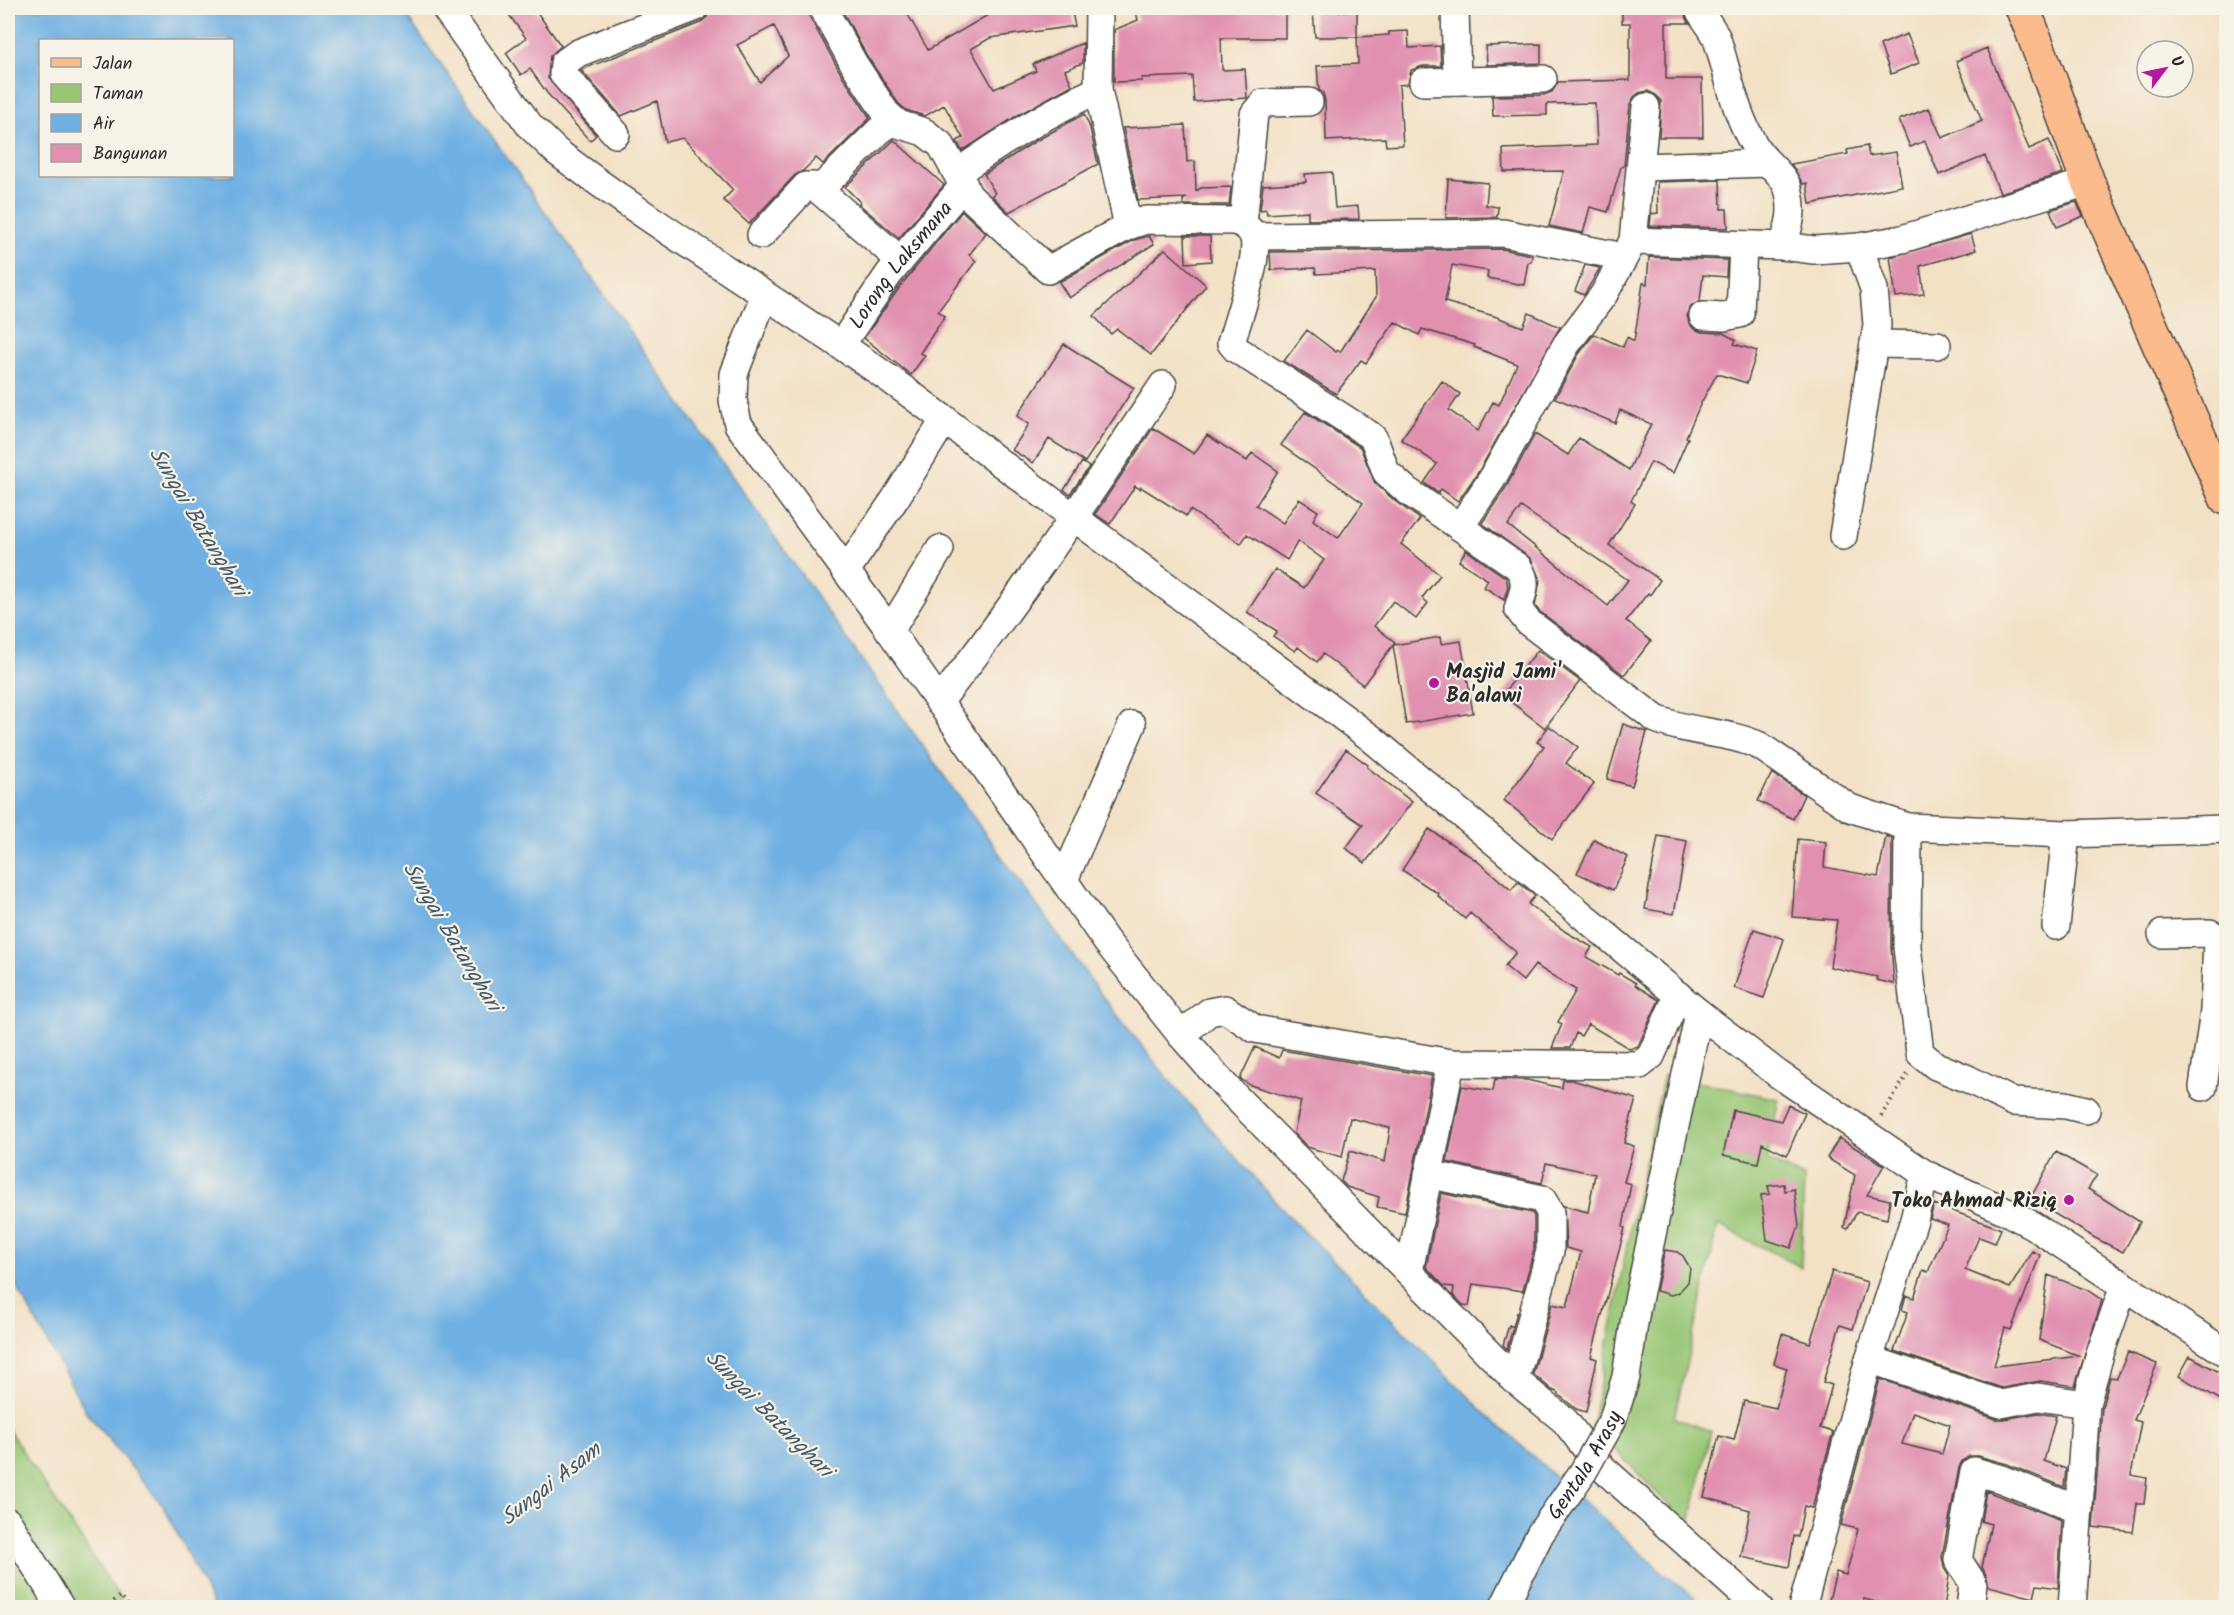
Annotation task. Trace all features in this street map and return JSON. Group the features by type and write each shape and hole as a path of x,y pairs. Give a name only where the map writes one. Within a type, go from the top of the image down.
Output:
{"main road":[{"path":"2027,18 2088,182 2226,494"}],"street":[{"path":"446,8 530,126 557,152 764,296 841,345 945,419 1371,738 1699,1013 1778,1074 1925,1174 2004,1209 2032,1225 2226,1353"},
{"path":"616,134 563,74 564,63 578,53 694,8"},
{"path":"823,8 854,64 886,112 894,120 909,129 924,132 941,145 969,195 1048,270 1128,226 1146,220 1233,221 1248,229 1503,233 1629,249 1743,245 1783,246 1814,250 1859,247 1902,239 2088,182"},
{"path":"1099,8 1098,90 1128,226"},
{"path":"1455,8 1457,81"},
{"path":"1698,8 1716,36 1737,110 1744,125 1760,153 1782,177 1789,190 1792,215 1783,246"},
{"path":"1423,82 1543,80"},
{"name":"Lorong Laksmana","path":"841,345 889,274 961,179 1041,118 1098,90"},
{"path":"1309,102 1263,103 1254,114 1248,229 1254,252 1240,315 1231,343 1254,362 1370,435 1374,439 1386,472 1406,490 1518,567 1524,574 1526,583 1518,609 1528,622 1609,681 1656,719 1673,726 1748,741 1760,746 1850,808 1908,827 2066,834 2199,832 2226,829"},
{"path":"1460,527 1492,479 1566,345 1604,294 1629,249 1641,167 1646,107"},
{"path":"819,190 878,132 894,120"},
{"path":"1641,167 1768,163"},
{"path":"761,235 806,186 814,186 900,260"},
{"path":"1703,316 1724,317 1740,314 1743,245"},
{"path":"1843,537 1877,325 1874,289 1859,247"},
{"path":"764,296 734,374 732,400 738,424 890,631 1106,941 1181,1035 1228,1089 1515,1380 1565,1421 1598,1464 1759,1608"},
{"path":"1874,344 1937,345"},
{"path":"939,702 977,654 1074,517 1163,385"},
{"path":"846,570 895,499 945,419"},
{"path":"890,631 940,549"},
{"path":"1064,880 1132,725"},
{"path":"1908,827 1907,947 1920,1053 1936,1066 2013,1102 2066,1105 2086,1110"},
{"path":"2056,926 2066,834"},
{"path":"2162,934 2210,933 2217,941 2220,1012 2203,1087"},
{"path":"1181,1035 1209,1012 1225,1009 1255,1029 1451,1063 1640,1065 1651,1056 1678,995"},
{"name":"Gentala Arasy","path":"1503,1608 1540,1534 1583,1472 1613,1419 1626,1377 1635,1310 1699,1013"},
{"path":"1409,1271 1451,1063"},
{"path":"1428,1174 1542,1199 1550,1212 1550,1251 1515,1380"},
{"path":"1802,1608 1869,1359 1914,1220 1925,1174"},
{"path":"2072,1608 2086,1404 2100,1354 2124,1286"},
{"path":"1869,1359 2001,1404 2038,1397 2086,1404"},
{"path":"1955,1608 1956,1605 1970,1608 1973,1583 1958,1560 1974,1471 2001,1479 2079,1510"},
{"path":"8,1522 61,1608"}],"path":[{"path":"1868,1134 1899,1091 1920,1053"},
{"path":"104,1608 121,1596 129,1608"}],"green space":[{"path":"1664,1075 1779,1099 1767,1160 1804,1177 1801,1267 1718,1225 1674,1418 1711,1431 1689,1526 1592,1426 1630,1230"},
{"path":"8,1429 126,1607 8,1607"}],"water":[{"path":"8,8 401,8 956,793 1102,996 1182,1096 1283,1210 1488,1416 1663,1573 1708,1607 214,1607 164,1507 87,1413 8,1271"}],"building":[{"path":"504,8 534,8 561,46 550,56 548,78 596,135 590,141 547,93 530,69 521,75 506,53 526,38"},
{"path":"709,8 807,8 809,16 840,72 870,118 823,164 816,158 803,171 795,175 749,224 723,200 733,190 683,138 665,142 657,101 621,116 581,70 700,23 707,17","holes":["774,26 788,56 760,82 737,45"]},
{"path":"841,8 904,8 928,50 993,12 1028,8 1071,8 1075,26 990,38 971,49 994,89 1036,71 1033,64 1083,43 1083,63 1065,70 1072,85 1018,115 962,151 957,141 963,138 944,105 925,116 906,110 898,103 867,56"},
{"path":"1135,8 1285,8 1285,38 1221,38 1222,70 1245,69 1247,98 1194,102 1192,76 1141,78 1142,81 1114,82 1114,30 1138,20"},
{"path":"1622,8 1682,8 1689,23 1666,23 1666,79 1702,79 1703,137 1659,137 1661,101 1648,91 1639,93 1630,105 1624,166 1621,167 1608,212 1590,207 1583,233 1549,226 1564,171 1504,172 1503,149 1597,145 1595,103 1547,104 1547,115 1493,116 1492,96 1544,95 1552,92 1558,82 1630,80 1630,23 1622,23"},
{"path":"1313,11 1357,11 1357,37 1315,37"},
{"path":"1408,31 1409,48 1440,46 1441,66 1423,66 1411,70 1408,84 1399,85 1403,145 1386,146 1385,138 1326,141 1325,101 1323,93 1319,90 1317,66 1358,64 1357,37"},
{"path":"1907,34 1919,63 1891,74 1880,45"},
{"path":"1541,44 1541,63 1487,65 1486,46"},
{"path":"1987,48 2029,149 2049,140 2063,173 2000,193 1985,156 1939,175 1925,141 1910,147 1899,120 1929,108 1942,138 1982,121 1956,61"},
{"path":"1084,114 1090,128 1098,164 1009,212 993,197 995,193 984,174"},
{"path":"1185,125 1187,162 1195,161 1196,191 1201,188 1231,187 1229,205 1183,205 1183,200 1186,198 1138,200 1123,128"},
{"path":"894,140 944,185 899,238 859,204 860,202 845,187"},
{"path":"1867,146 1869,156 1896,152 1902,186 1810,204 1807,183 1803,184 1791,164 1848,154 1847,150"},
{"path":"1332,172 1335,208 1358,206 1359,219 1308,220 1308,211 1267,214 1266,209 1260,210 1263,185 1306,182 1305,174"},
{"path":"1448,179 1488,183 1486,205 1498,207 1497,217 1446,218"},
{"path":"1720,180 1721,209 1727,209 1728,228 1650,226 1651,214 1658,213 1657,182"},
{"path":"2076,202 2083,216 2057,227 2050,210"},
{"path":"962,211 986,233 969,255 976,261 938,311 945,316 920,353 925,355 911,375 864,338 902,284"},
{"path":"1971,234 1976,250 1920,266 1924,294 1896,297 1890,257"},
{"path":"1149,236 1154,244 1069,298 1059,282 1134,240"},
{"path":"1185,236 1210,236 1211,261 1186,263"},
{"path":"1165,249 1206,285 1151,355 1117,329 1111,334 1094,316"},
{"path":"1502,249 1532,255 1531,262 1528,262 1524,285 1487,278 1488,271 1452,265 1445,302 1523,327 1529,313 1560,327 1479,471 1458,501 1441,489 1438,493 1424,483 1437,464 1401,439 1442,381 1460,394 1449,410 1478,431 1493,402 1499,405 1517,364 1474,347 1475,345 1422,329 1419,335 1395,322 1366,363 1361,360 1336,394 1284,361 1307,330 1336,352 1338,350 1340,352 1376,297 1375,271 1316,274 1315,268 1271,270 1270,252"},
{"path":"1649,257 1727,260 1726,277 1703,275 1700,301 1689,308 1687,315 1689,323 1694,329 1702,332 1723,333 1736,340 1734,344 1757,351 1747,383 1717,374 1700,405 1673,473 1651,462 1631,501 1635,504 1609,545 1660,580 1650,595 1648,593 1626,621 1651,641 1624,675 1539,611 1535,606 1540,580 1531,559 1482,523 1506,487 1535,434 1568,455 1579,438 1629,470 1651,424 1620,410 1615,423 1555,398 1579,354 1594,334 1623,347 1627,337 1634,341 1643,283 1647,284","holes":["1521,507 1628,580 1608,606 1508,525"]},
{"path":"1585,265 1600,268 1584,295 1575,291"},
{"path":"1064,344 1134,388 1085,462 1049,439 1033,463 1012,450 1029,424 1017,416"},
{"path":"1305,412 1360,447 1375,483 1420,519 1401,544 1440,575 1422,598 1428,603 1416,619 1393,601 1374,626 1395,642 1394,645 1440,637 1441,644 1461,641 1473,713 1406,724 1393,645 1363,685 1323,654 1317,662 1298,647 1295,651 1273,636 1277,631 1247,612 1275,569 1304,588 1324,560 1298,541 1287,560 1247,534 1241,544 1190,510 1186,516 1141,487 1140,489 1135,486 1110,524 1095,514 1153,428 1194,454 1207,435 1247,461 1252,453 1278,471 1256,505 1283,523 1299,499 1318,511 1313,520 1338,538 1363,503 1281,445"},
{"path":"1082,462 1089,467 1070,494 1064,490"},
{"path":"1466,550 1506,578 1508,586 1504,600 1484,587 1488,580 1459,561"},
{"path":"1538,650 1580,681 1545,728 1502,695"},
{"path":"1623,724 1647,732 1632,786 1607,779"},
{"path":"1549,726 1578,747 1566,763 1594,784 1552,839 1504,800 1544,746 1537,742"},
{"path":"1346,749 1412,802 1365,863 1346,848 1363,825 1316,793"},
{"path":"1772,773 1804,795 1793,819 1758,801"},
{"path":"1429,829 1476,860 1511,890 1518,882 1535,896 1528,904 1566,932 1592,947 1586,957 1636,983 1635,985 1659,1000 1638,1046 1630,1049 1588,1024 1581,1036 1576,1033 1570,1048 1552,1048 1562,1024 1558,1022 1576,990 1535,965 1523,981 1505,966 1516,952 1470,913 1465,919 1438,896 1439,894 1402,870"},
{"path":"1658,836 1687,841 1674,914 1645,909"},
{"path":"1886,836 1892,838 1891,947 1894,984 1876,980 1877,977 1830,967 1837,920 1792,917 1798,839 1826,842 1824,867 1878,877"},
{"path":"1594,840 1628,857 1613,890 1577,873"},
{"path":"1754,929 1784,939 1764,998 1734,988"},
{"path":"1255,1047 1279,1058 1282,1050 1432,1076 1405,1213 1377,1207 1379,1197 1347,1187 1341,1181 1350,1151 1385,1162 1390,1128 1350,1118 1342,1157 1307,1147 1294,1133 1301,1101 1250,1085 1240,1079"},
{"path":"1495,1079 1527,1080 1562,1088 1563,1080 1572,1080 1636,1099 1624,1143 1634,1146 1624,1182 1631,1184 1623,1227 1625,1228 1591,1357 1597,1359 1586,1412 1576,1409 1533,1374 1552,1304 1567,1307 1581,1252 1566,1248 1564,1206 1588,1212 1595,1174 1546,1163 1542,1183 1447,1162 1462,1086 1493,1091"},
{"path":"1788,1105 1805,1113 1787,1155 1762,1143 1758,1163 1723,1155 1733,1110 1781,1121"},
{"path":"1839,1138 1884,1165 1867,1195 1890,1200 1887,1219 1857,1212 1847,1229 1844,1227 1855,1175 1827,1158"},
{"path":"2056,1152 2097,1175 2088,1189 2140,1222 2123,1252 2030,1199"},
{"path":"1784,1184 1785,1191 1794,1189 1799,1226 1791,1248 1767,1240 1761,1195 1770,1194 1768,1186"},
{"path":"1441,1193 1532,1213 1534,1216 1534,1249 1523,1291 1473,1284 1469,1306 1463,1305 1453,1295 1454,1287 1444,1286 1426,1267"},
{"path":"1934,1204 2001,1229 1995,1243 1979,1237 1965,1270 2010,1288 2032,1251 2040,1255 2011,1330 2005,1328 1994,1366 2080,1356 2039,1340 2048,1275 2087,1290 2102,1300 2075,1386 2040,1381 2002,1388 1894,1351 1908,1312 1902,1310 1906,1295 1914,1298 1923,1270 1928,1272 1948,1225 1930,1219"},
{"path":"1665,1250 1677,1252 1683,1256 1690,1268 1688,1282 1678,1293 1671,1295 1656,1291"},
{"path":"1832,1271 1867,1282 1853,1329 1840,1325 1823,1382 1832,1385 1820,1428 1833,1432 1812,1508 1804,1506 1798,1537 1794,1536 1789,1567 1741,1557 1750,1510 1704,1497 1719,1436 1734,1440 1744,1401 1776,1408 1787,1368 1774,1364 1782,1334 1810,1343"},
{"path":"1509,1325 1513,1327 1507,1349 1503,1345"},
{"path":"2128,1352 2157,1364 2134,1420 2141,1422 2131,1475 2147,1478 2144,1504 2137,1504 2133,1532 2093,1527 2102,1407 2110,1377 2117,1378"},
{"path":"2190,1356 2226,1376 2226,1403 2179,1376"},
{"path":"1880,1379 1996,1419 2038,1413 2056,1416 2044,1461 2066,1469 2064,1487 2007,1464 1978,1456 1969,1456 1962,1461 1942,1557 1944,1568 1949,1576 1944,1608 1898,1608 1864,1599 1862,1608 1827,1608 1836,1572 1846,1575 1858,1529 1841,1525","holes":["1913,1412 1950,1425 1942,1454 1902,1444"]},
{"path":"1986,1491 2062,1520 2058,1588 2037,1585 2034,1598 1989,1586 1982,1567 1991,1524 1981,1521"}],"place":[{"name":"Masjid Jami' Ba'alawi","path":"1434,683"},
{"name":"Toko Ahmad Riziq","path":"2069,1200"}],"water label":[{"name":"Sungai Batanghari","path":"199,521"},
{"name":"Sungai Batanghari","path":"453,936"},
{"name":"Sungai Batanghari","path":"770,1413"},
{"name":"Sungai Asam","path":"550,1483"}]}
